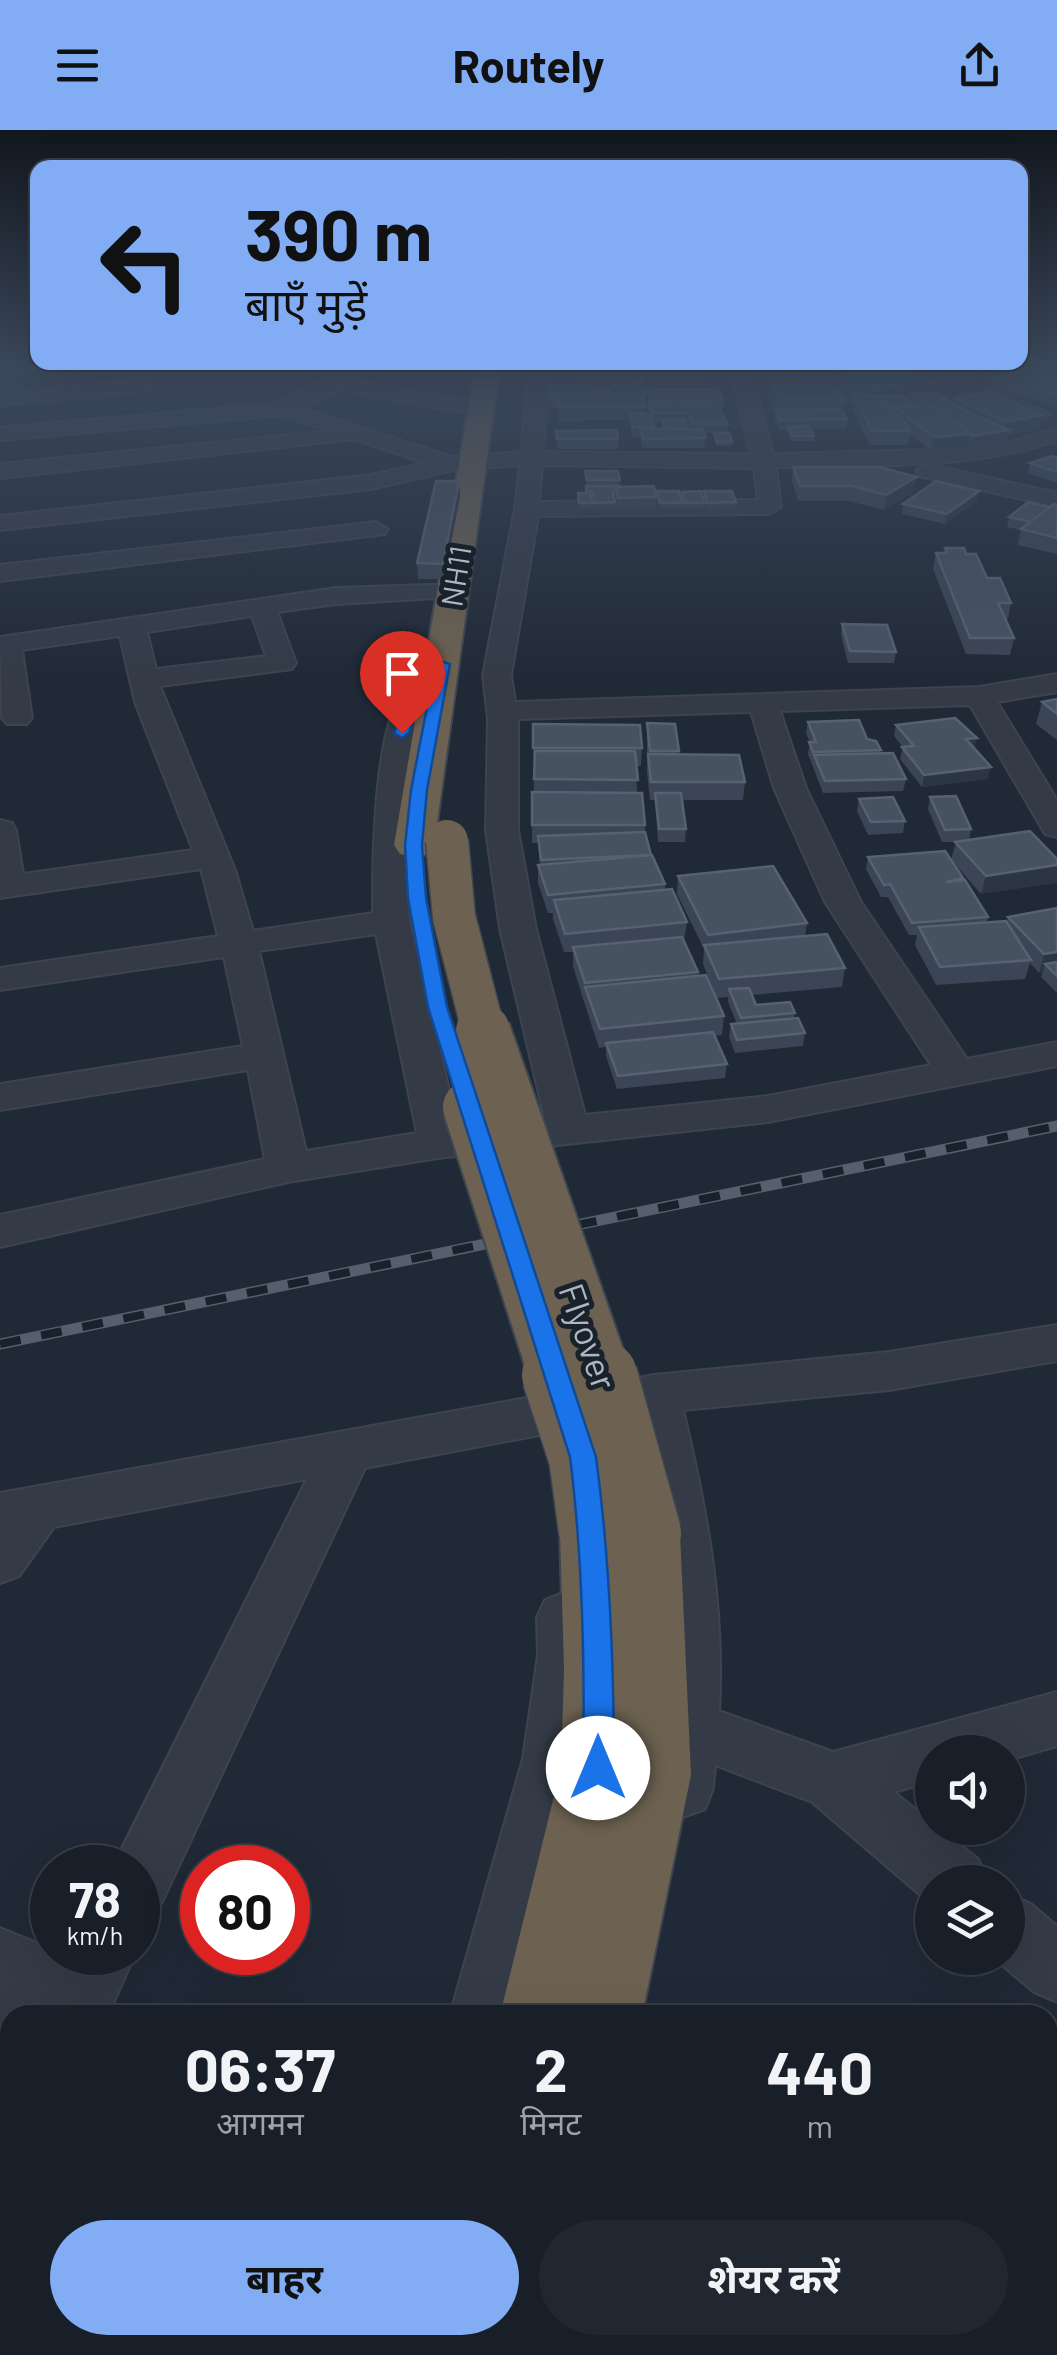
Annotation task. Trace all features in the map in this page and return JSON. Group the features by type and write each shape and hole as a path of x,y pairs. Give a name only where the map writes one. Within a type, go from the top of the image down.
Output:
{"highway":[{"name":"NH11","path":"470,669 452,588 484,474"},
{"path":"470,669 487,474"},
{"name":"Flyover","path":"470,669 450,778 417,898 438,1007 583,1457 592,1530 600,1670 598,1768 543,2005"},
{"name":"Flyover","path":"430,843 448,894 472,1000 628,1448 647,1533 654,1775 603,2005"}],"street":[{"path":"143,474 371,482 414,474"},
{"path":"0,522 207,474"},
{"path":"499,474 527,509"},
{"path":"527,509 769,507 774,496 766,474"},
{"path":"942,474 1057,500"},
{"path":"1000,474 1057,486"},
{"path":"470,669 527,509"},
{"path":"0,573 376,530"},
{"path":"306,537 336,596"},
{"path":"180,552 213,616"},
{"path":"52,566 66,636"},
{"path":"17,718 4,644 336,596 452,588"},
{"path":"262,607 296,695"},
{"path":"132,627 150,702 213,856 238,941 288,1168"},
{"path":"144,679 282,663"},
{"path":"470,669 502,719 502,830 518,929 569,1132"},
{"path":"438,1144 436,1118 391,921 390,828 402,733 419,679 470,669"},
{"path":"984,703 1057,683"},
{"path":"502,719 768,715 1057,696"},
{"path":"984,703 1057,827"},
{"path":"768,715 790,788 843,902 957,1074"},
{"path":"0,830 4,888 213,856"},
{"path":"0,979 391,921"},
{"path":"0,1097 264,1054"},
{"path":"0,1231 288,1168 438,1144 768,1109 1057,1054"},
{"path":"0,1560 18,1512 654,1394 890,1370 1057,1343"},
{"path":"638,2005 686,1773 694,1650 680,1508 654,1394"},
{"path":"487,2005 553,1759 566,1655 563,1523 542,1414"},
{"path":"155,1845 347,1451"},
{"path":"563,1523 680,1508"},
{"path":"999,1735 1057,1719"},
{"path":"689,1728 833,1781 934,1865"},
{"path":"833,1781 915,1758"},
{"path":"1025,1941 1057,1969"},
{"path":"0,1960 30,1972"},
{"path":"37,1975 83,1994 92,1975"}],"building":[{"path":"586,474 619,474 620,480 587,480"},
{"path":"796,474 917,477 886,495 851,486 800,486"},
{"path":"436,481 459,481 443,564 417,563"},
{"path":"936,481 979,491 947,514 903,504"},
{"path":"586,486 620,487 613,491 615,502 594,503 593,491 586,491"},
{"path":"654,486 656,497 618,498 616,487"},
{"path":"657,491 679,491 682,503 660,503"},
{"path":"701,491 704,503 685,503 682,492"},
{"path":"704,491 732,491 736,502 707,503"},
{"path":"578,493 590,493 592,503 579,503"},
{"path":"1028,502 1050,507 1031,522 1009,517"},
{"path":"1054,504 1057,538 1021,529"},
{"path":"945,548 964,548 966,554 976,554 987,578 1000,578 1011,603 998,603 1014,638 970,638 936,553 947,553"},
{"path":"842,624 887,625 896,652 850,651"},
{"path":"1057,699 1057,714 1042,702"},
{"path":"955,718 977,738 966,739 991,767 924,775 902,747 914,746 896,725"},
{"path":"859,720 867,739 876,741 881,750 813,752 809,742 816,742 808,722"},
{"path":"647,723 675,724 679,751 650,751"},
{"path":"533,724 640,725 642,748 533,748"},
{"path":"535,751 635,751 638,780 534,779"},
{"path":"893,753 906,779 825,781 814,755"},
{"path":"648,754 739,755 745,782 651,782"},
{"path":"532,792 642,793 645,825 532,825"},
{"path":"655,793 681,793 686,829 659,829"},
{"path":"956,796 971,829 945,830 930,797"},
{"path":"893,797 905,821 871,822 859,799"},
{"path":"1030,831 1057,859 1057,865 986,876 955,842"},
{"path":"645,832 651,855 541,860 538,836"},
{"path":"945,851 963,878 946,882 965,880 988,917 912,923 890,884 884,885 868,857"},
{"path":"652,855 665,884 548,895 538,865"},
{"path":"773,866 807,923 708,935 678,876"},
{"path":"672,889 687,922 565,934 554,900"},
{"path":"1057,908 1057,952 1044,954 1008,917"},
{"path":"1006,921 1031,960 940,967 919,927"},
{"path":"827,934 845,968 719,979 704,945"},
{"path":"682,937 698,972 585,983 573,947"},
{"path":"1057,962 1057,976 1045,964"},
{"path":"706,975 724,1016 600,1029 585,987"},
{"path":"749,988 756,1005 790,1002 795,1013 741,1018 729,989"},
{"path":"798,1018 805,1033 737,1040 731,1024"},
{"path":"713,1032 727,1064 618,1076 606,1043"}],"railway":[{"path":"0,1344 1057,1126"}],"route":[{"path":"402,733 419,679 442,664 419,790 414,845 417,898 438,1007 583,1457 592,1530 600,1670 598,1768"}]}
